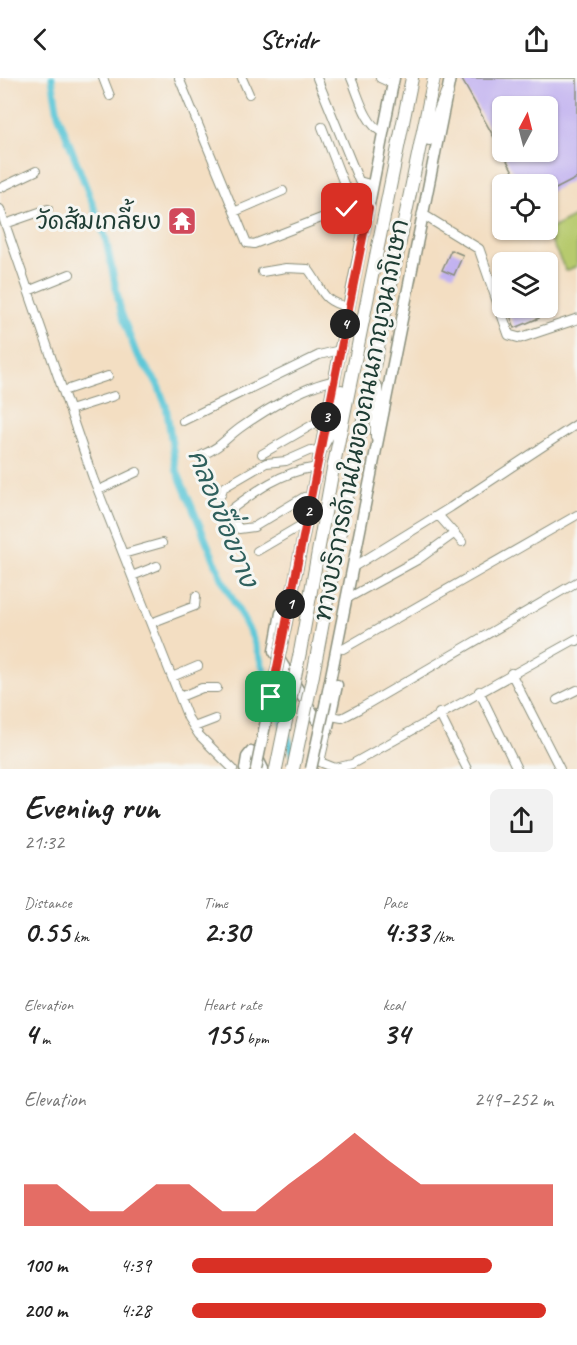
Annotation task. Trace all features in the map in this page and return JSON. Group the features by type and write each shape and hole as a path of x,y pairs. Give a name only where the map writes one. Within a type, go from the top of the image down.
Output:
{"highway":[{"path":"276,769 412,78"},
{"path":"293,769 434,78"},
{"path":"397,80 402,122"},
{"path":"411,191 447,93"},
{"path":"377,353 377,437"},
{"path":"317,457 328,435 341,391 354,364"}],"main road":[{"name":"ทางบริการด้านในของถนนกาญจนาภิเษก","path":"311,769 352,581 377,437 450,78"},
{"path":"256,769 317,457 397,80"},
{"path":"317,457 304,497 274,651 317,720 327,731"},
{"path":"327,731 343,649 352,581"},
{"path":"245,769 247,757 251,752 256,755 263,769"}],"street":[{"path":"103,78 110,96"},
{"path":"179,78 246,242 254,244 334,213 357,207 369,208"},
{"path":"242,78 249,94"},
{"path":"318,78 359,181 373,185"},
{"path":"351,78 370,120 384,133"},
{"path":"380,78 397,80"},
{"path":"322,127 344,184 357,207"},
{"path":"0,188 36,171"},
{"path":"234,212 283,191"},
{"path":"0,209 99,490 180,697 194,727 233,769"},
{"path":"5,224 48,209"},
{"path":"422,214 479,249 509,335 526,336 577,320"},
{"path":"262,272 286,268 308,269 324,297 334,304 348,308"},
{"path":"28,291 70,274"},
{"path":"183,422 319,355 339,350"},
{"path":"63,391 108,376"},
{"path":"202,455 219,447 239,429 307,388 333,381"},
{"path":"70,410 114,396"},
{"path":"262,454 326,417"},
{"path":"355,566 577,424"},
{"path":"221,495 223,488 266,463 286,461 311,450 317,457 232,508 231,516 238,530 254,527 304,497"},
{"path":"99,490 137,472"},
{"path":"438,515 462,542"},
{"path":"343,649 577,515"},
{"path":"257,551 298,527"},
{"path":"350,597 419,559 455,533"},
{"path":"123,554 162,543"},
{"path":"132,576 157,566"},
{"path":"331,716 342,718 577,582"},
{"path":"151,623 195,606 196,596"},
{"path":"327,731 320,762 334,768 352,764 479,691 576,639 577,641"},
{"path":"172,677 198,666"},
{"path":"512,673 560,769"},
{"path":"180,697 202,688 217,688"},
{"path":"556,700 577,690"},
{"path":"479,691 517,769"},
{"path":"439,713 467,769"},
{"path":"194,727 215,719"}],"green space":[{"path":"577,215 577,266 566,271 550,240 558,240 558,225"}],"building":[{"path":"461,78 577,78 577,178 558,188 558,174 514,174 508,162 558,162 558,96 492,96 492,134"},
{"path":"451,250 463,255 454,275 442,270"},
{"path":"511,318 539,318 515,328"}],"waterway":[{"name":"คลองขื่อขวาง","path":"52,78 58,114 105,236 121,312 136,353 157,383 166,406 176,469 224,583 252,636 294,755"}],"place":[{"name":"วัดส้มเกลี้ยง","path":"182,221"}],"route":[{"path":"271,697 330,393 369,208 347,209"}]}
